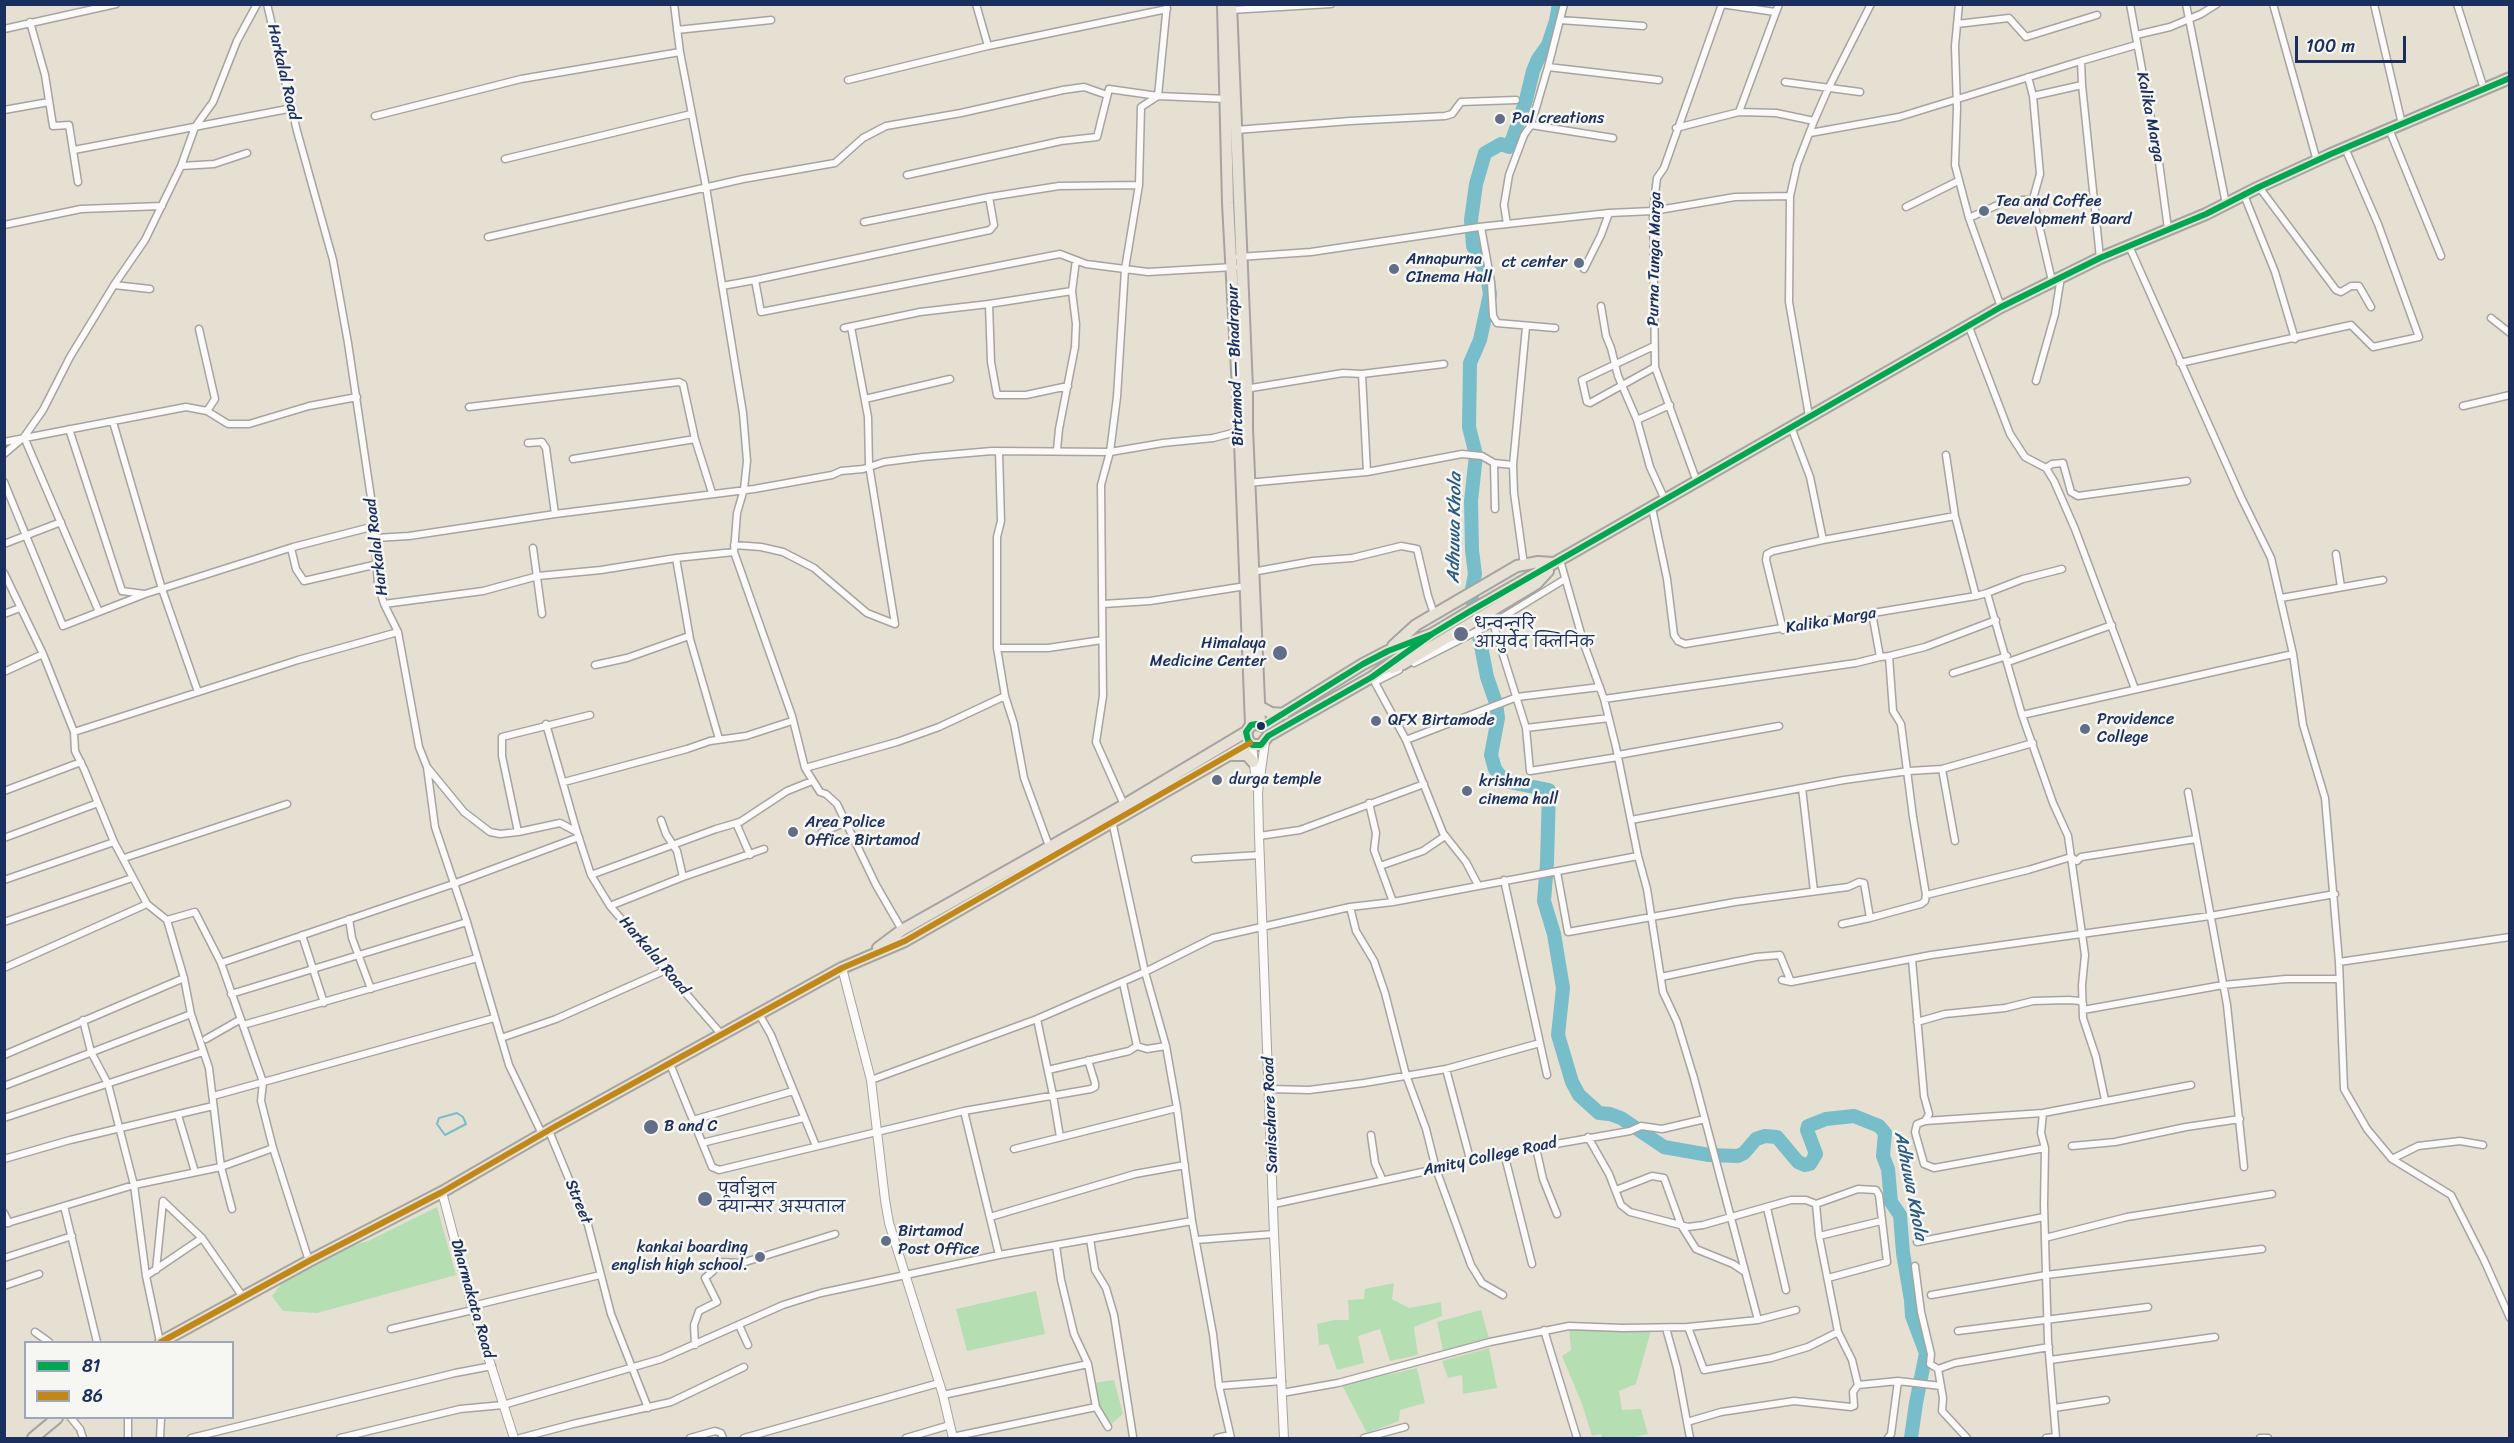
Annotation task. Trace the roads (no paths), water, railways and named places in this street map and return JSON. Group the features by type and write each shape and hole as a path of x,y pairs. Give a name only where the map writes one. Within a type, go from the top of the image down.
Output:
{"main road":[{"name":"Birtamod — Bhadrapur","path":"1227,7 1231,99 1236,130 1237,262 1245,483 1260,707 1259,731"},
{"path":"1383,670 1403,664 1456,633 1488,607 1555,562 2001,307 2100,258 2226,204 2345,148 2510,78"},
{"name":"Birtamod — Bhadrapur","path":"1231,99 1225,130 1237,262"},
{"name":"Birtamod — Bhadrapur","path":"1243,389 1240,431 1245,483"},
{"path":"1388,651 1416,625 1517,566 1555,562"},
{"name":"Birtamod — Bhadrapur","path":"1250,572 1246,586 1259,731"},
{"path":"1126,809 1251,744 1259,731 1374,680 1383,670 1432,634 1467,613 1488,607"},
{"path":"163,1341 442,1192 842,968 905,941 1259,731 1363,664 1388,651 1432,634"},
{"path":"1260,707 1271,713 1284,714"},
{"path":"1229,756 1246,755 1252,762"},
{"path":"863,958 902,930 1049,846 1112,817"},
{"path":"35,1438 56,1419"}],"street":[{"path":"4,29 116,4"},
{"path":"4,454 24,437 43,410 70,357 114,285 145,240 181,166 195,127 213,102 237,41 257,4"},
{"name":"Harkalal Road","path":"267,4 297,131 333,260 357,397 375,526 378,584 384,604 398,632 419,747 427,766 464,812 490,832 500,834 518,832 560,823 578,834 591,875 610,906 723,1035"},
{"path":"674,4 680,52 706,187 742,412 747,461 744,489 737,513 734,549 792,721 805,768 819,792 826,794 837,804 876,885 902,930"},
{"path":"976,4 988,46"},
{"path":"1227,7 1331,4"},
{"path":"1507,224 1504,205 1509,175 1530,125 1564,4"},
{"path":"1809,416 1789,302 1790,196 1797,165 1814,121 1871,4"},
{"path":"1959,4 1955,46 1957,99 1955,165 1969,218 2001,307"},
{"name":"Kalika Marga","path":"2130,4 2159,162 2168,229"},
{"path":"2186,4 2226,204"},
{"path":"2136,35 2188,20 2217,4"},
{"path":"2273,4 2317,161"},
{"path":"2374,4 2402,124"},
{"path":"2457,4 2484,89"},
{"path":"1722,5 1775,12 1778,6"},
{"name":"Purna Tunga Marga","path":"1697,482 1655,367 1653,211 1657,178 1664,168 1676,128 1722,5"},
{"path":"1739,111 1778,6"},
{"path":"848,80 988,46 1167,7 1158,96"},
{"path":"1957,24 2009,18 2026,37 2097,15"},
{"path":"677,30 771,20"},
{"path":"1560,20 1643,26"},
{"path":"30,22 45,75 53,126 69,125 78,182"},
{"path":"1810,132 1899,117 2136,45"},
{"path":"375,116 521,79 680,52"},
{"path":"2081,61 2100,258"},
{"path":"1548,67 1659,80"},
{"path":"2028,78 2033,96 2040,174 2033,199 2057,279 2055,314 2036,381"},
{"path":"1785,82 1860,92"},
{"path":"2033,96 2082,85"},
{"path":"488,237 706,187 835,163 863,138 886,126 1084,87 1107,95"},
{"path":"907,175 1061,141 1097,137 1108,89 1158,96 1231,99"},
{"path":"1126,809 1096,742 1103,696 1101,485 1110,452 1117,397 1125,269 1139,185 1141,107 1158,96"},
{"path":"1236,130 1445,116 1452,114 1461,102 1516,100"},
{"path":"4,110 49,102"},
{"path":"74,150 293,108"},
{"path":"1676,128 1739,111 1776,113 1814,121"},
{"path":"505,159 691,114"},
{"path":"1530,125 1613,138"},
{"path":"2389,129 2441,256"},
{"path":"2180,363 2351,325 2373,347 2420,337 2378,224 2345,148"},
{"path":"181,166 214,164 247,153"},
{"path":"1906,207 1958,182"},
{"path":"864,222 989,197 1059,186 1139,185"},
{"path":"2259,187 2336,290 2341,292 2351,286 2359,286 2371,307"},
{"path":"2244,195 2276,272 2295,339"},
{"path":"756,280 759,308 761,312 765,312 1060,254 1076,260 1148,272 1311,252 1468,228 1609,213 1653,211 1735,197 1790,196"},
{"path":"722,286 990,230 994,225 989,197"},
{"path":"1969,218 2004,202 2033,199"},
{"path":"4,225 81,209 162,206"},
{"path":"1584,269 1609,213"},
{"path":"1480,227 1491,282 1493,316 1497,323 1555,328"},
{"path":"2128,246 2271,558 2293,654 2303,726 2325,798 2335,894 2344,1089 2367,1129 2392,1159 2451,1195 2510,1318"},
{"path":"1057,450 1075,347 1076,324 1072,291 1076,260"},
{"path":"114,285 150,289"},
{"path":"384,604 483,591 538,576 627,567 734,549 761,547 783,552 814,568 867,613 895,624 869,465 868,417 848,328 920,312 1072,291"},
{"path":"989,304 992,362 997,395 1026,395 1068,386"},
{"path":"1601,306 1606,336 1618,376 1637,420 1650,467 1665,501"},
{"path":"2491,318 2510,333"},
{"path":"1524,565 1513,465 1526,327"},
{"path":"1969,327 2010,434 2025,457 2046,468 2075,529 2135,689"},
{"path":"198,329 215,399 207,411"},
{"path":"1654,346 1581,381 1587,402 1590,403 1655,367"},
{"path":"1243,389 1343,373 1362,374 1444,364"},
{"path":"1362,374 1366,472"},
{"path":"865,399 951,380"},
{"path":"470,407 679,382 683,384 695,439 712,494"},
{"path":"2463,406 2510,395"},
{"path":"4,442 186,407 207,411 228,424 249,424 309,406 357,397"},
{"path":"1637,420 1670,405"},
{"path":"113,422 162,589 198,692"},
{"path":"1791,427 1810,477 1823,540"},
{"path":"69,429 122,591 145,594"},
{"path":"375,538 409,536 712,494 832,475 841,471 863,469 869,465 923,457 1057,450 1110,452 1213,438 1240,431"},
{"path":"24,437 99,612"},
{"path":"573,459 695,439"},
{"path":"528,443 540,442 546,448 555,514"},
{"path":"999,452 1001,521 997,537 996,648 1024,778 1049,846"},
{"path":"1245,483 1366,472 1462,454 1482,456 1494,463 1513,465"},
{"path":"1946,455 1955,516 1976,596"},
{"path":"1494,463 1495,509"},
{"path":"2046,468 2052,464 2063,464 2071,492 2078,496 2187,480"},
{"path":"4,482 63,626 145,594 291,548 375,526"},
{"name":"Kalika Marga","path":"1652,508 1667,579 1674,635 1678,641 1685,644 1783,630 1976,596 2023,579 2062,569"},
{"path":"1783,630 1766,560 1767,554 1823,540 1955,516"},
{"path":"4,544 61,522"},
{"path":"1250,572 1313,561 1352,558 1401,546 1417,549 1428,596 1437,612"},
{"path":"291,548 296,569 304,581 378,564"},
{"path":"533,548 542,614"},
{"path":"2336,555 2341,587"},
{"path":"675,558 689,636 719,739"},
{"path":"1555,562 1565,579 1584,644 1604,699 1647,889 1663,992 1677,1022 1758,1320"},
{"path":"4,573 43,654 74,732 75,751 114,842 147,904 167,920 184,978 191,1014 209,1068 221,1167 232,1209"},
{"path":"1478,885 1466,862 1445,836 1406,740 1374,680 1485,628 1565,579"},
{"path":"2281,598 2383,580"},
{"path":"1103,604 1150,601 1246,586"},
{"path":"1987,593 2022,715 2053,804 2068,836 2080,934 2085,955 2083,1018 2096,1057 2105,1100"},
{"path":"4,614 20,608"},
{"path":"1872,613 1880,657"},
{"path":"1604,699 1856,663 1925,647 1996,620"},
{"path":"1493,623 1526,728 1530,771 1779,726"},
{"path":"1953,673 2007,659 2112,626"},
{"path":"74,732 298,660 398,632"},
{"path":"595,665 627,658 689,636"},
{"path":"996,648 1048,648 1102,640"},
{"path":"4,672 43,654"},
{"path":"2022,715 2293,654"},
{"path":"1842,924 1921,904 1925,901 1909,771 1901,724 1893,711 1889,656"},
{"path":"1406,740 1517,697 1600,687"},
{"path":"805,768 888,745 939,727 1005,696"},
{"path":"518,832 502,756 502,737 546,724 590,715"},
{"path":"1526,728 1609,718"},
{"path":"564,782 719,739 746,736 792,721"},
{"path":"221,963 453,884 578,834 546,724"},
{"name":"Sanischare Road","path":"1259,731 1259,836 1284,1438"},
{"path":"1631,820 1802,788 1909,771 1942,769 2033,743"},
{"name":"Sanischare Road","path":"1251,744 1258,792"},
{"path":"4,791 81,762"},
{"name":"Street","path":"427,766 435,827 494,1018 519,1090 546,1133 588,1225 611,1314 648,1408"},
{"path":"1942,769 1955,841"},
{"path":"591,875 736,823 787,790 812,781"},
{"path":"1259,836 1300,830 1369,802 1424,784"},
{"path":"1802,788 1814,891"},
{"path":"2188,792 2223,985 2244,1167"},
{"path":"1369,802 1376,833 1374,850 1393,902"},
{"path":"4,838 98,803"},
{"path":"124,858 288,804"},
{"path":"1112,817 1146,972 1166,1046 1177,1108 1192,1221 1213,1334 1219,1386 1231,1437 1217,1438"},
{"path":"661,820 666,834 677,851 683,877"},
{"path":"822,832 847,822"},
{"path":"736,823 750,855"},
{"path":"1380,866 1423,851 1445,836"},
{"path":"2071,857 2077,861 2081,857 2196,839"},
{"path":"4,880 114,842"},
{"path":"610,906 683,877 764,849"},
{"path":"1195,859 1260,855"},
{"path":"871,1080 1037,1019 1146,972 1213,938 1350,907 1393,902 1638,856"},
{"path":"1926,895 2071,857"},
{"path":"1557,872 1568,932 1755,899 1848,888 1862,882 1870,918"},
{"path":"4,922 132,878"},
{"path":"1504,880 1547,1075"},
{"path":"1782,980 1791,982 1912,959 2210,916 2335,894"},
{"path":"4,968 147,904"},
{"path":"1350,907 1356,931 1374,961 1385,993 1406,1075 1471,1265 1482,1283 1503,1295"},
{"path":"167,920 195,912 221,963 262,1082 261,1101 273,1148 309,1261"},
{"path":"350,919 352,938 371,989"},
{"path":"231,994 466,922"},
{"path":"302,935 324,1003"},
{"path":"2339,962 2510,938"},
{"path":"1661,977 1755,957 1780,955 1791,982"},
{"path":"206,1040 242,1022 324,1003 477,958"},
{"path":"1912,959 1924,1095 1929,1114 1925,1121"},
{"path":"842,968 871,1080 889,1223 943,1395 952,1438 1096,1407"},
{"path":"501,1038 556,1019 666,970"},
{"path":"4,1055 184,978"},
{"path":"2084,1007 2223,985 2286,979 2339,979"},
{"path":"1123,982 1137,1046"},
{"path":"1917,1022 1945,1014 2005,1008 2033,1001 2080,1001 2084,1007"},
{"path":"4,1086 191,1014"},
{"path":"759,1014 771,1035 816,1146"},
{"path":"213,1096 494,1018"},
{"path":"1037,1019 1060,1137"},
{"path":"83,1020 91,1052 108,1084 134,1185 146,1276 161,1341"},
{"path":"1270,1089 1309,1090 1446,1069 1540,1044"},
{"path":"1048,1070 1129,1051 1137,1046 1147,1048 1166,1046"},
{"path":"4,1118 203,1052"},
{"path":"670,1064 712,1167 718,1170 964,1111 1095,1087 1088,1060"},
{"path":"1446,1069 1470,1159"},
{"path":"2045,1148 1934,1168 1924,1164 1915,1131 1917,1124 1925,1121 2043,1113 2191,1085"},
{"path":"693,1120 793,1091"},
{"path":"4,1160 70,1140 213,1106"},
{"path":"1014,1149 1177,1108"},
{"path":"964,1111 999,1254"},
{"path":"2043,1113 2041,1133 2045,1148 2046,1275 2056,1438 2046,1438"},
{"path":"178,1115 195,1172"},
{"path":"702,1143 804,1118"},
{"name":"Amity College Road","path":"1274,1204 1470,1159 1630,1131 1641,1126 1662,1129 1705,1119"},
{"path":"2072,1146 2115,1142 2186,1127 2240,1119"},
{"path":"1371,1135 1375,1163 1382,1179"},
{"path":"1588,1137 1610,1174 1621,1205 1630,1212 1681,1225 1703,1225 1791,1200 1806,1200 1816,1204 1858,1189 1876,1190 1887,1263 1828,1278"},
{"path":"2392,1159 2418,1146 2460,1141 2483,1145"},
{"path":"4,1213 7,1224 134,1185 221,1167 273,1148"},
{"path":"1536,1148 1543,1179 1557,1214"},
{"path":"1504,1153 1532,1264"},
{"path":"990,1216 1135,1174 1185,1165"},
{"path":"1616,1190 1652,1176 1664,1178 1681,1225 1696,1249 1733,1264 1745,1272"},
{"name":"Dharmakata Road","path":"442,1192 472,1308 514,1438"},
{"path":"2045,1238 2127,1217 2272,1194"},
{"path":"156,1270 163,1201 202,1238 243,1297"},
{"path":"1816,1204 1819,1236 1838,1332 1852,1360 1858,1385"},
{"path":"64,1206 97,1341"},
{"path":"1767,1208 1786,1290"},
{"path":"1917,1242 2044,1217"},
{"path":"340,1438 460,1409 503,1405 631,1368 695,1345 783,1305 821,1293 999,1254 1192,1221"},
{"path":"1819,1236 1881,1221"},
{"path":"695,1345 694,1325 699,1311 717,1302 705,1278 719,1262 742,1263 836,1234"},
{"path":"1196,1240 1274,1234"},
{"path":"4,1258 72,1236"},
{"path":"146,1276 202,1238"},
{"path":"1090,1239 1095,1270 1106,1288 1114,1315 1133,1437"},
{"path":"1056,1246 1061,1281 1074,1334 1088,1364 1096,1407 1108,1427"},
{"path":"1931,1295 2046,1275 2262,1249"},
{"path":"1915,1266 1921,1312 1931,1354 1930,1364 1938,1369 1942,1411 1967,1438"},
{"path":"4,1286 39,1274"},
{"path":"391,1329 600,1275"},
{"path":"1958,1331 2148,1307"},
{"path":"1282,1393 1338,1383 1544,1329 1569,1326 1688,1327 1758,1320 1796,1311"},
{"path":"739,1325 748,1345"},
{"path":"1688,1327 1704,1370 1770,1358 1808,1347 1838,1332"},
{"path":"1666,1328 1677,1368 1690,1438"},
{"path":"1544,1329 1577,1438"},
{"path":"35,1332 48,1341"},
{"path":"2050,1360 2215,1337"},
{"path":"1938,1369 1955,1363 2049,1347"},
{"path":"943,1395 1088,1364"},
{"path":"191,1438 492,1366"},
{"path":"520,1438 671,1402 744,1367"},
{"path":"1219,1386 1282,1381"},
{"path":"1687,1422 1720,1412 1794,1401 1851,1407 1854,1406 1853,1392 1858,1385 1898,1381 1941,1386"},
{"path":"1888,1438 1891,1434 1898,1381"},
{"path":"744,1438 939,1383"},
{"path":"2054,1408 2106,1400"},
{"path":"72,1419 80,1429 83,1438"},
{"path":"128,1419 128,1438"},
{"path":"160,1438 161,1419"},
{"path":"906,1438 950,1425"},
{"path":"1364,1438 1406,1427"},
{"path":"690,1438 715,1431 721,1433 723,1438"},
{"path":"2260,1438 2268,1438"}],"waterway":[{"name":"Adhuwa Khola","path":"1559,4 1548,45 1533,71 1526,100 1509,147 1501,144 1485,153 1476,184 1471,220 1473,246 1487,276 1490,294 1480,340 1470,363 1469,427 1476,455 1471,501 1475,574 1471,594 1487,677 1496,703 1498,718 1491,755 1495,769 1504,781 1549,790 1544,901 1554,934 1563,988 1558,1035 1572,1082 1579,1095 1599,1113 1621,1118 1664,1147 1709,1155 1738,1156 1744,1153 1756,1139 1765,1136 1777,1137 1798,1162 1805,1165 1810,1164 1816,1154 1807,1130 1808,1126 1826,1119 1854,1116 1879,1126 1885,1133 1883,1156 1888,1169 1891,1202 1900,1215 1912,1316 1926,1353 1911,1438"},
{"path":"457,1113 463,1117 466,1124 445,1135 437,1124 439,1118 457,1113"}],"place":[{"name":"Pal creations","path":"1500,119"},
{"name":"Tea and Coffee Development Board","path":"1984,211"},
{"name":"ct center","path":"1579,263"},
{"name":"Annapurna CInema Hall","path":"1394,269"},
{"name":"धन्वन्तरि आयुर्वेद क्लिनिक","path":"1461,634"},
{"name":"Himalaya Medicine Center","path":"1280,653"},
{"name":"QFX Birtamode","path":"1376,721"},
{"name":"Providence College","path":"2085,729"},
{"name":"durga temple","path":"1217,780"},
{"name":"krishna cinema hall","path":"1467,791"},
{"name":"Area Police Office Birtamod","path":"793,832"},
{"name":"B and C","path":"651,1127"},
{"name":"पूर्वाञ्चल क्यान्सर अस्पताल","path":"705,1199"},
{"name":"Birtamod Post Office","path":"886,1241"},
{"name":"kankai boarding english high school.","path":"760,1257"}]}
